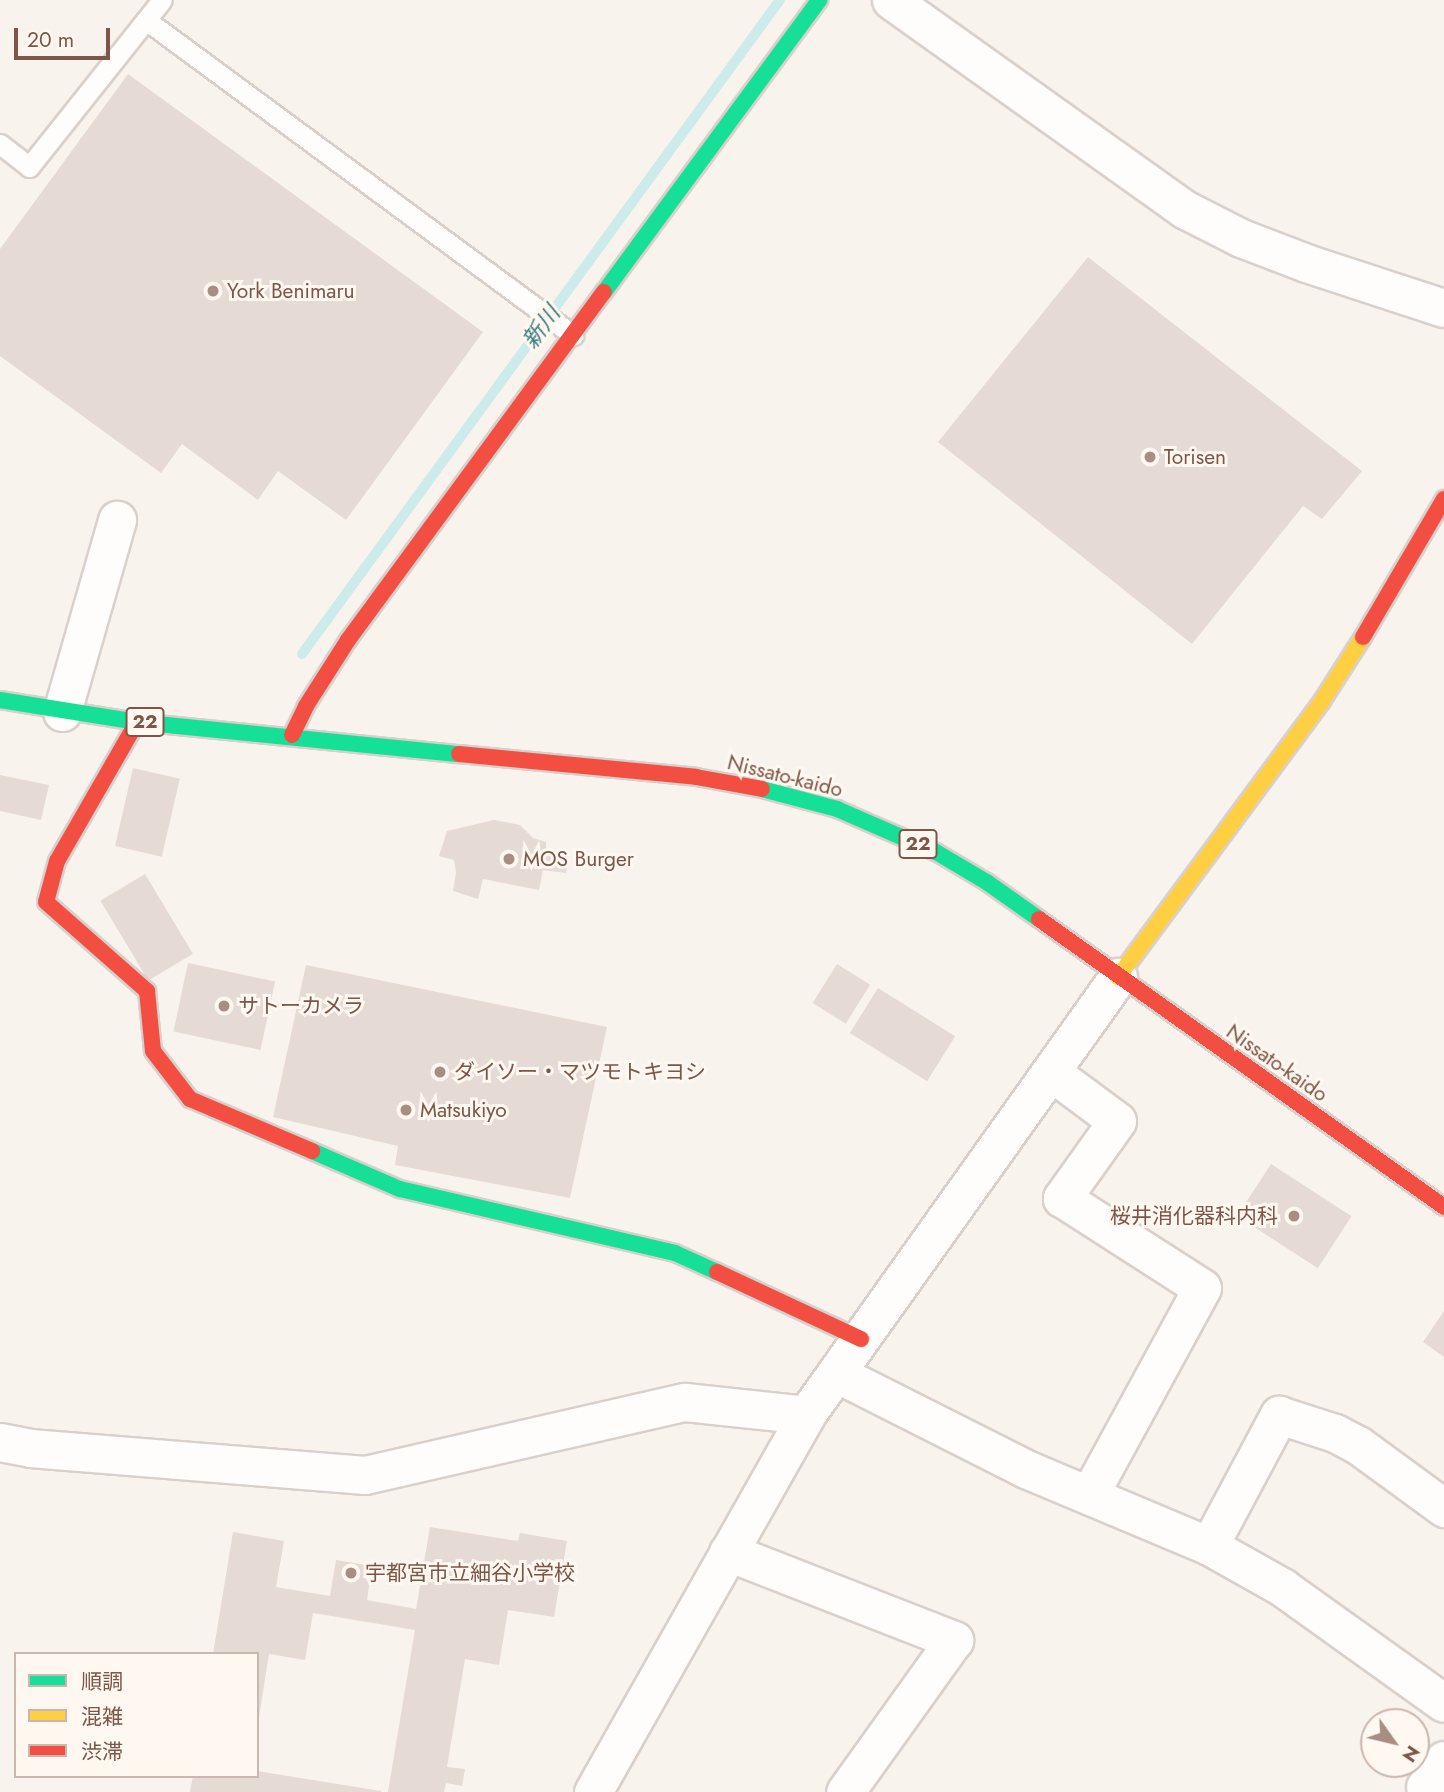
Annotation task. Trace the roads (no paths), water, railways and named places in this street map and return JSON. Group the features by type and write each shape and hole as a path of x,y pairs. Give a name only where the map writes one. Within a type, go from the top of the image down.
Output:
{"street":[{"path":"292,735 311,696 348,640 819,0"},
{"path":"891,0 1184,209 1241,238 1306,263 1444,308"},
{"path":"593,1792 806,1416 1118,977 1322,701 1361,641 1444,499"},
{"path":"62,712 117,520"},
{"name":"Nissato-kaido","path":"0,701 137,722 292,735 696,777 791,795 837,809 936,852 988,883 1444,1207"},
{"path":"137,722 57,861 46,902 147,991 153,1051 190,1099 400,1189 675,1253 861,1339"},
{"path":"1051,1072 1117,1121 1062,1198 1202,1288 1089,1496"},
{"path":"836,1373 927,1421 1089,1496 1209,1546 1282,1587 1444,1703"},
{"path":"0,1442 30,1448 365,1475 685,1402 806,1416"},
{"path":"1209,1546 1279,1415 1335,1433 1358,1445 1444,1508"},
{"path":"728,1552 954,1640 845,1792"}],"lane":[{"path":"0,144 29,167 162,0"},
{"path":"146,20 573,335"}],"waterway":[{"name":"新川","path":"302,654 780,0"}],"place":[{"name":"York Benimaru","path":"213,291"},
{"name":"Torisen","path":"1150,457"},
{"name":"MOS Burger","path":"509,859"},
{"name":"サトーカメラ","path":"224,1006"},
{"name":"ダイソー・マツモトキヨシ","path":"440,1072"},
{"name":"Matsukiyo","path":"406,1110"},
{"name":"桜井消化器科内科","path":"1294,1216"},
{"name":"宇都宮市立細谷小学校","path":"351,1573"}]}
